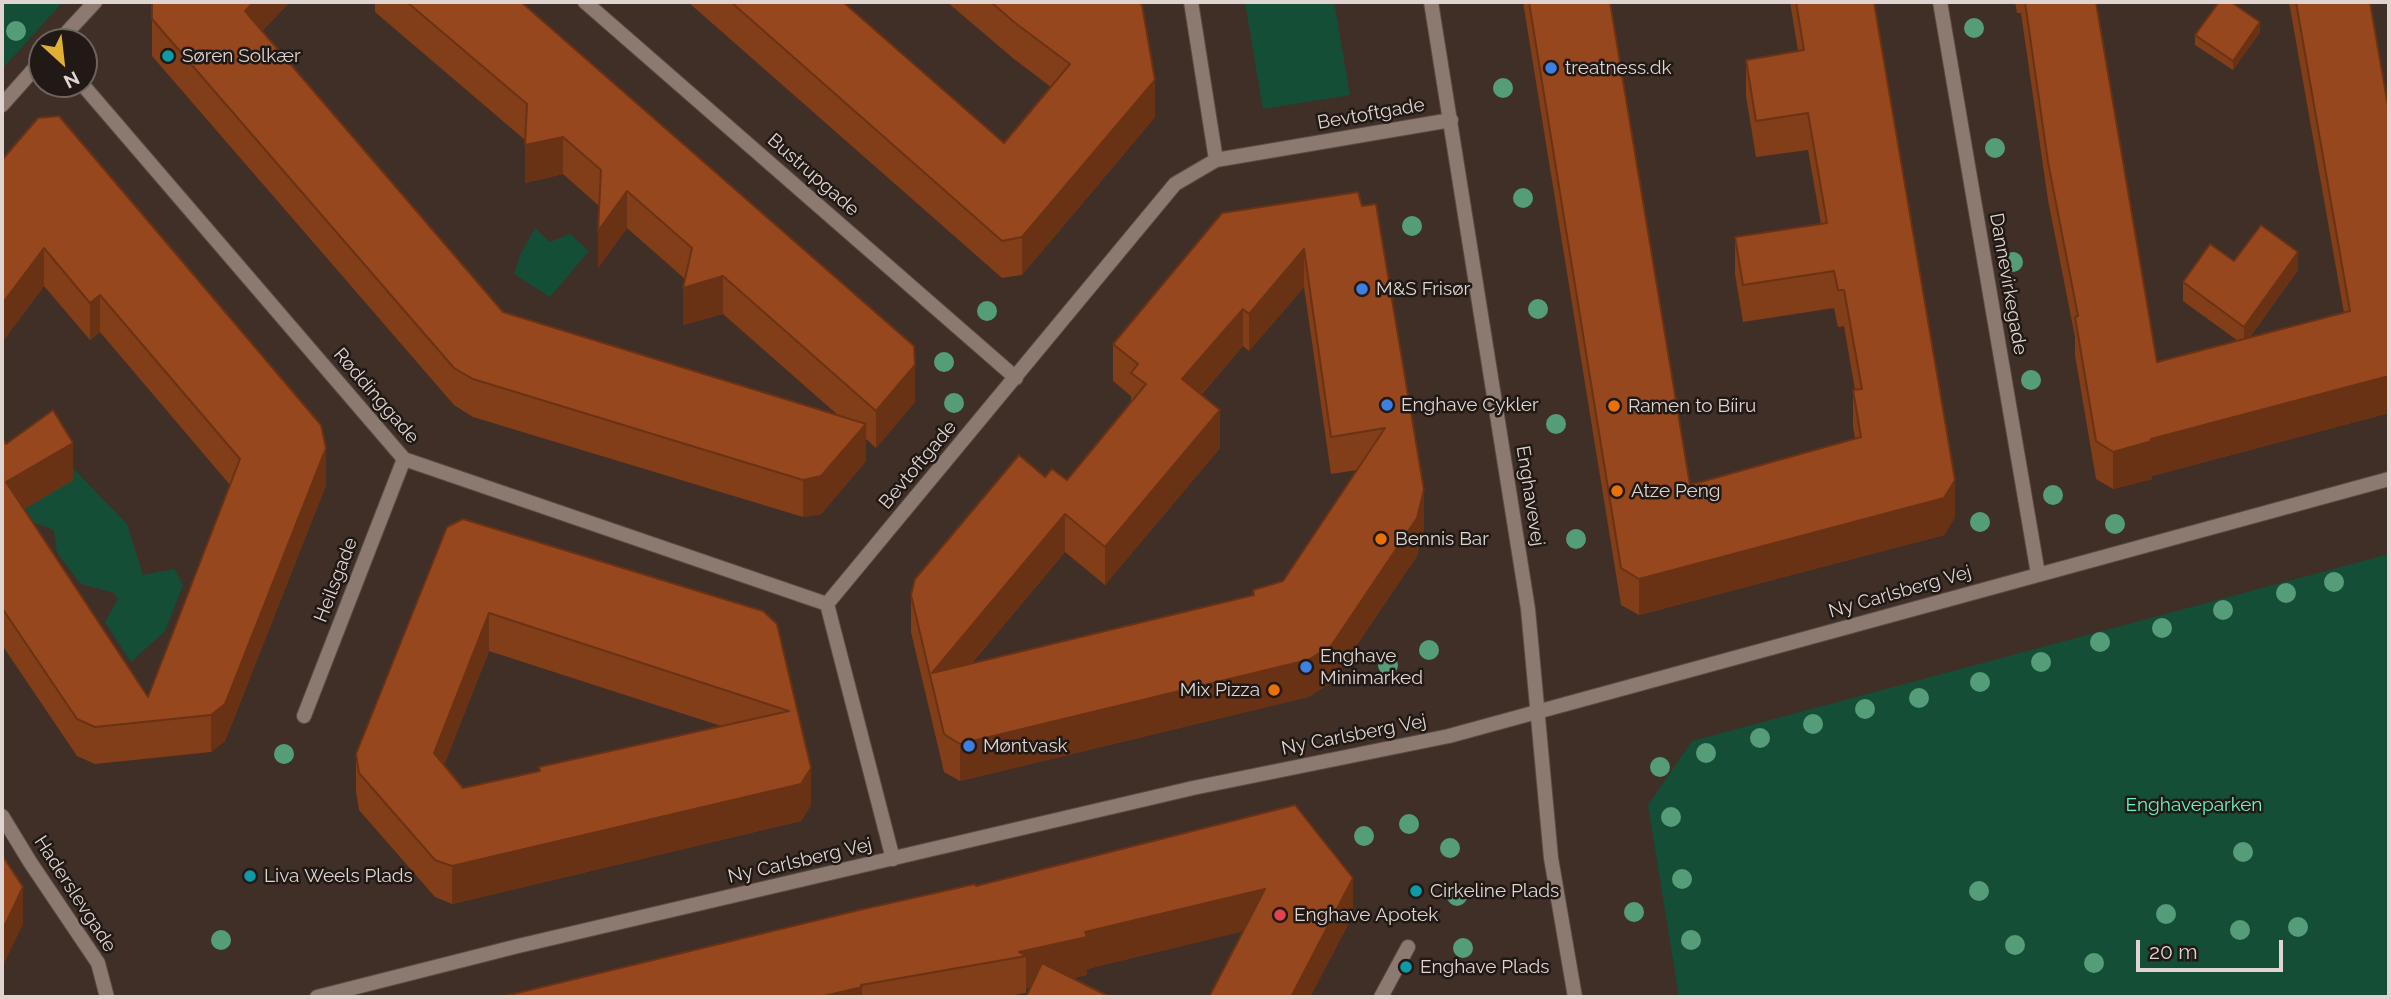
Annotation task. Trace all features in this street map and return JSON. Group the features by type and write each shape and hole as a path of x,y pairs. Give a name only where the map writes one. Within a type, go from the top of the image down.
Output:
{"street":[{"path":"71,28 95,2"},
{"name":"Bustrupgade","path":"585,2 1016,378"},
{"path":"1191,2 1216,160"},
{"name":"Enghavevej","path":"1431,2 1528,608 1551,858 1575,997"},
{"name":"Dannevirkegade","path":"1940,2 2038,574"},
{"path":"2,105 28,76"},
{"name":"Røddinggade","path":"94,98 404,459 827,604"},
{"name":"Bevtoftgade","path":"827,604 1175,184 1216,160 1451,120"},
{"name":"Heilsgade","path":"304,716 404,459"},
{"name":"Ny Carlsberg Vej","path":"317,997 518,946 1193,788 1449,736 2389,479"},
{"path":"827,604 893,859"},
{"name":"Haderslevgade","path":"2,816 99,963 107,997"},
{"path":"1381,997 1408,947"}],"green space":[{"path":"2,2 63,2 39,28 28,28 28,40 2,69"},
{"path":"1245,2 1334,2 1350,95 1263,109"},
{"path":"535,228 550,242 570,234 589,251 550,297 514,274 520,255"},
{"path":"32,426 127,524 143,575 174,569 183,585 165,631 131,662 105,622 118,599 114,593 81,584 57,553 54,530 35,523 13,491"},
{"name":"Enghaveparken","path":"2389,554 2389,997 1679,997 1648,805 1692,741"}],"building":[{"path":"152,2 254,2 245,11 503,312 866,424 821,476 803,480 473,379 454,368 152,19"},
{"path":"407,2 521,2 914,346 915,365 876,411 723,276 683,288 692,248 627,191 598,231 601,170 563,137 525,145 527,104"},
{"path":"731,2 843,2 1004,143 1070,64 991,2 1138,2 1142,5 1155,80 1022,237 1002,241"},
{"path":"1529,2 1610,2 1690,485 1861,437 1853,390 1862,389 1844,290 1838,290 1834,271 1743,285 1735,237 1827,223 1808,113 1756,121 1746,60 1804,50 1796,2 1874,2 1955,480 1944,498 1639,579 1621,568"},
{"path":"2025,2 2096,2 2157,362 2350,311 2296,2 2370,2 2389,112 2389,376 2151,439 2152,441 2113,452 2096,441 2075,317 2078,316 2048,162"},
{"path":"2219,2 2231,2 2260,22 2233,61 2195,35"},
{"path":"59,116 321,425 326,448 225,704 211,715 95,727 77,719 2,608 2,437 6,444 53,410 73,443 6,482 148,697 240,459 100,295 90,303 44,248 2,304 2,160 38,118"},
{"path":"1358,192 1362,206 1376,204 1424,490 1417,518 1331,646 1308,660 960,744 944,734 911,595 915,579 1019,455 1045,477 1052,469 1067,480 1146,384 1131,373 1138,364 1113,344 1222,213","holes":["1304,249 1331,437 1385,428 1283,581 1253,590 1254,595 932,673 1065,514 1105,547 1220,410 1182,379 1243,309 1249,314"]},
{"path":"2261,225 2298,252 2244,327 2183,282 2210,244 2234,261"},
{"path":"463,519 763,611 777,624 811,768 801,784 452,866 435,860 359,773 356,754 447,527","holes":["489,613 789,711 539,767 540,771 463,788 434,753"]},
{"path":"1295,805 1353,878 1291,997 1209,997 1265,889 1085,932 1087,937 1019,952 1026,956 861,985 862,987 820,997 501,997 859,910 975,884 976,886"},
{"path":"2,855 23,887 2,931"},
{"path":"1042,963 1110,997 1026,997"}],"place":[{"name":"Søren Solkær","path":"168,56"},
{"name":"treatness.dk","path":"1551,68"},
{"name":"M&S Frisør","path":"1362,289"},
{"name":"Enghave Cykler","path":"1387,405"},
{"name":"Ramen to Bíiru","path":"1614,406"},
{"name":"Atze Peng","path":"1617,491"},
{"name":"Bennis Bar","path":"1381,539"},
{"name":"Enghave Minimarked","path":"1306,667"},
{"name":"Mix Pizza","path":"1274,690"},
{"name":"Møntvask","path":"969,746"},
{"name":"Liva Weels Plads","path":"250,876"},
{"name":"Cirkeline Plads","path":"1416,891"},
{"name":"Enghave Apotek","path":"1280,915"},
{"name":"Enghave Plads","path":"1406,967"}]}
